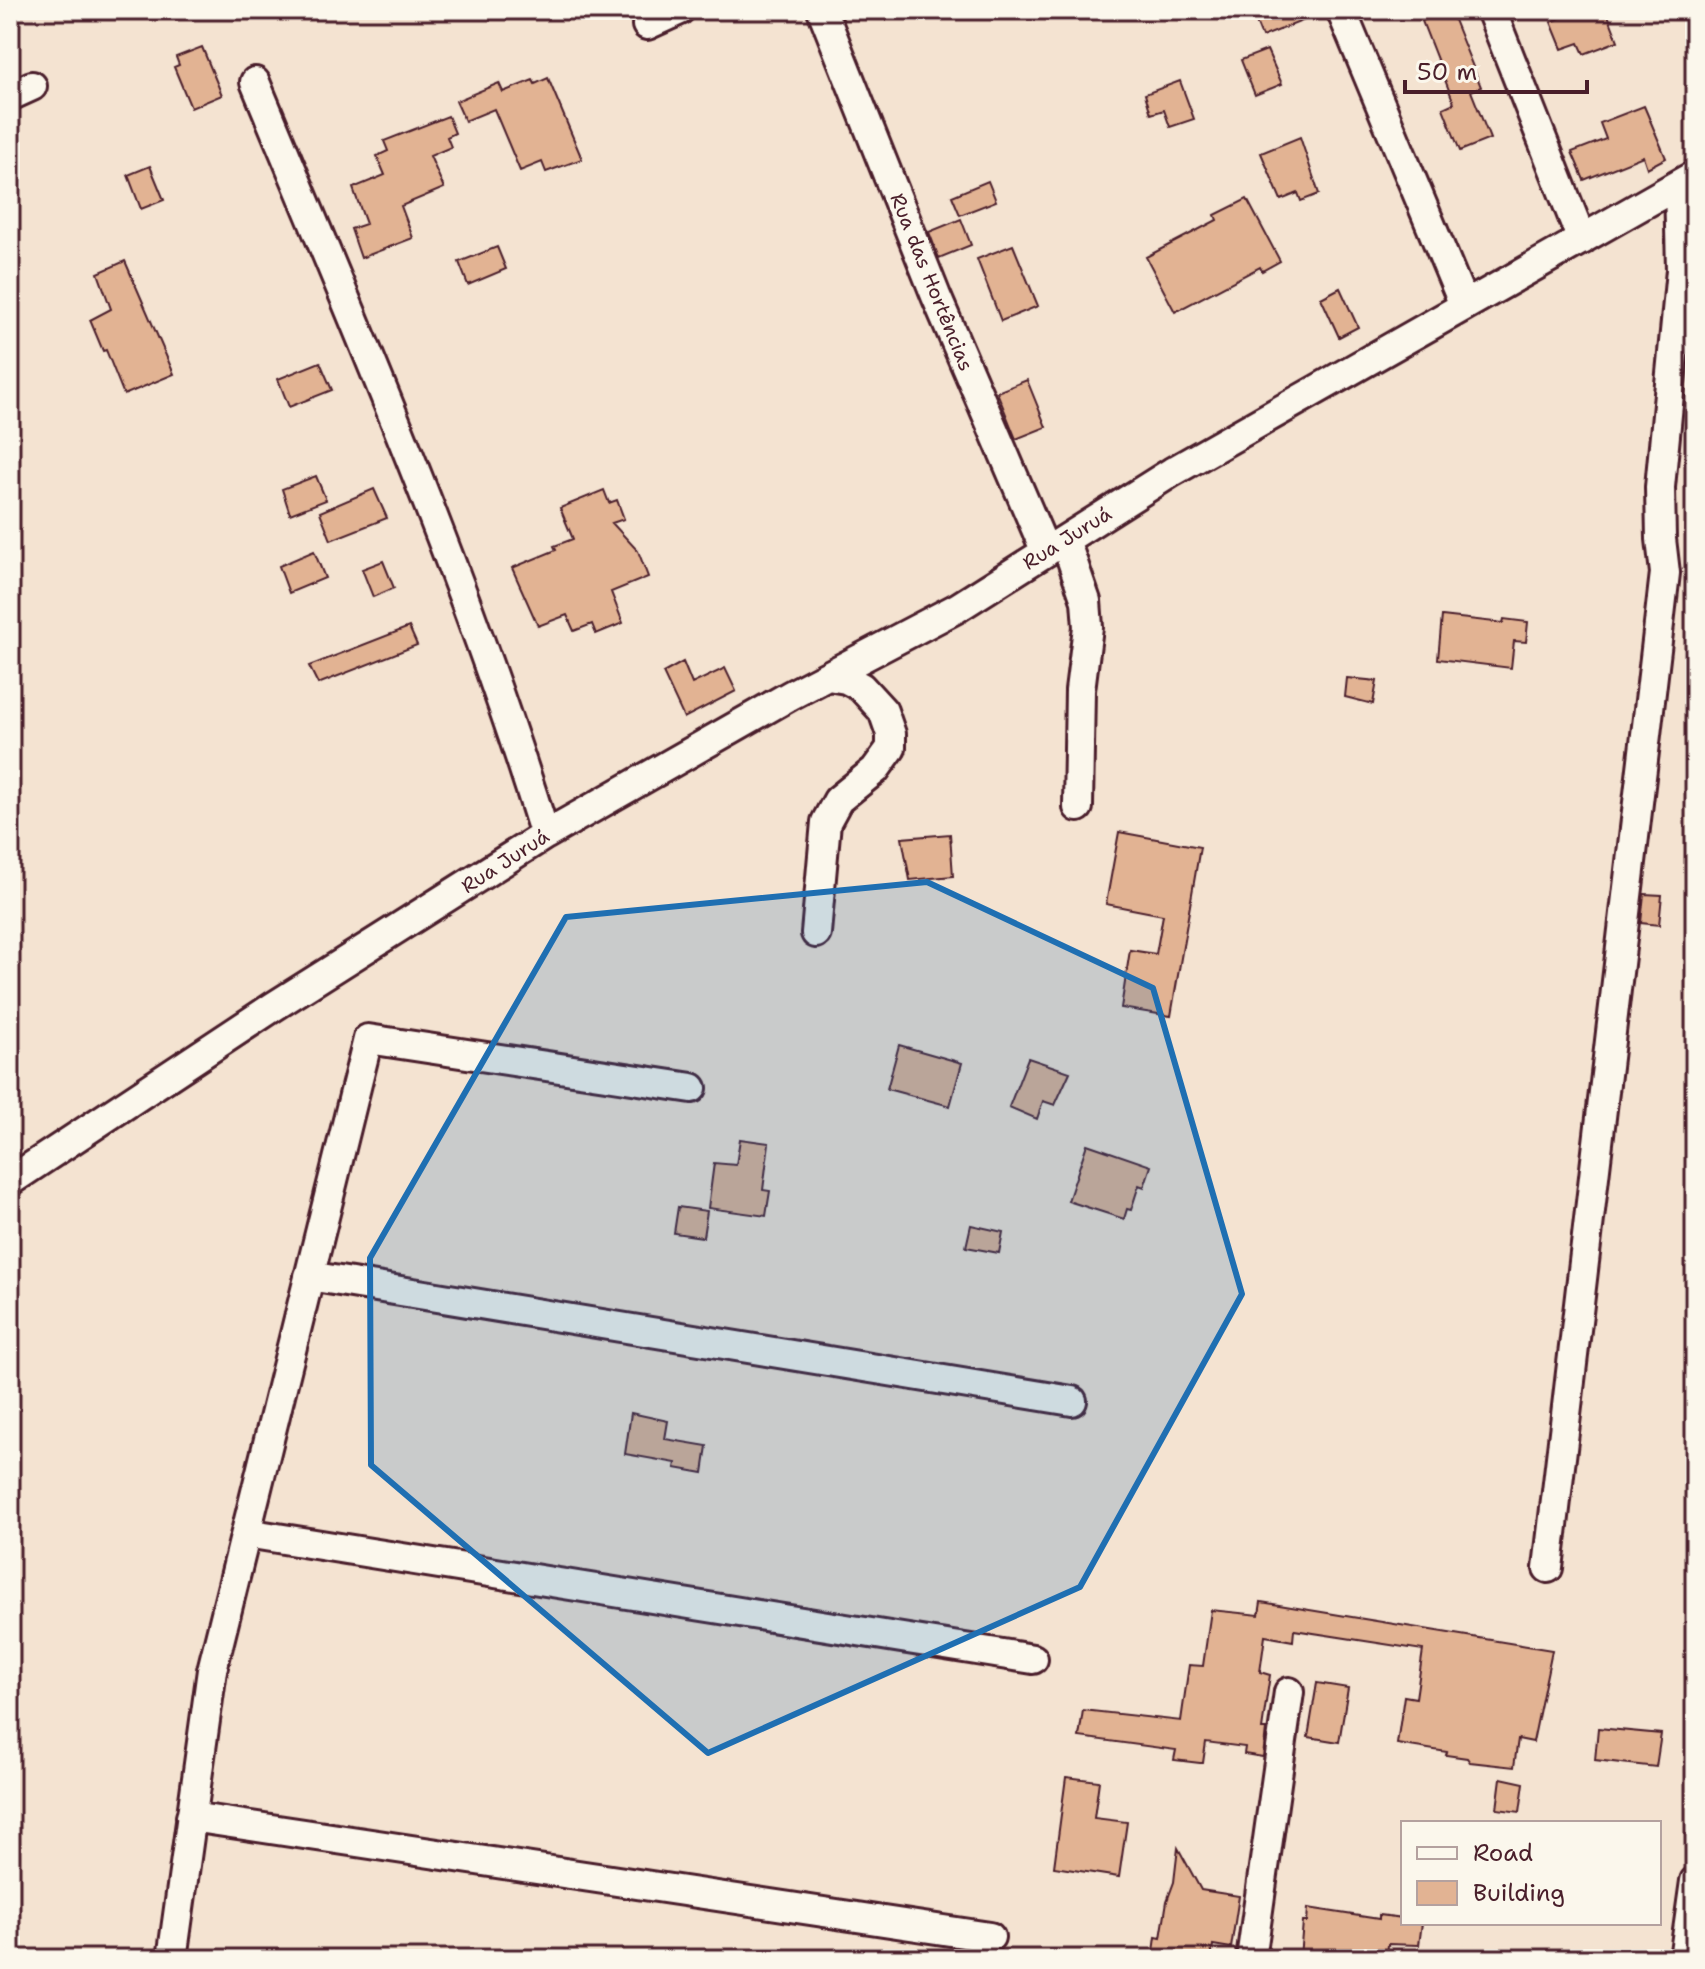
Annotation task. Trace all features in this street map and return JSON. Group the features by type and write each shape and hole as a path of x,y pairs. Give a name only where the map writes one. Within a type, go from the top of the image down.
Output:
{"street":[{"path":"647,25 680,10"},
{"name":"Rua das Hortências","path":"822,10 936,296 1056,546 1086,601 1088,627 1080,690 1078,807"},
{"path":"1341,10 1464,305"},
{"path":"1491,10 1582,240"},
{"path":"255,82 401,436 514,734 545,835"},
{"path":"1548,1568 1665,573 1660,487 1687,179"},
{"name":"Rua Juruá","path":"10,1181 273,1007 545,835 828,676 957,608 1172,472 1687,179"},
{"path":"816,933 826,822 838,800 875,770 891,748 891,734 883,711 861,687 846,679 828,676"},
{"path":"172,1959 212,1670 368,1039 692,1088"},
{"path":"309,1276 1072,1401"},
{"path":"246,1533 1033,1659"},
{"path":"1251,1959 1289,1692"},
{"path":"191,1817 990,1937"},
{"path":"1684,1959 1695,1881"}],"highlighted area":[{"path":"927,882 1153,988 1242,1294 1080,1587 708,1753 371,1465 370,1258 566,917"}],"building":[{"path":"1251,10 1324,10 1325,12 1262,37"},
{"path":"1450,10 1481,87 1471,91 1490,139 1460,151 1443,108 1454,103 1422,21"},
{"path":"1580,10 1606,10 1618,41 1584,54 1579,43 1562,49 1551,22"},
{"path":"202,47 222,95 191,108 174,67 179,65 176,57"},
{"path":"1267,50 1282,84 1255,95 1241,60"},
{"path":"548,78 582,159 546,172 542,162 520,171 494,109 465,121 456,101 499,83 503,92 533,80 535,84"},
{"path":"1180,81 1194,119 1170,127 1164,110 1151,114 1145,94"},
{"path":"1644,106 1666,158 1647,168 1643,156 1584,180 1572,152 1606,139 1600,123"},
{"path":"448,116 455,133 447,137 451,147 430,156 444,188 401,206 413,238 361,258 351,229 366,224 353,188 385,175 377,156 388,151 384,141"},
{"path":"1300,137 1319,194 1301,201 1298,193 1281,200 1261,153"},
{"path":"150,166 164,200 141,209 128,175"},
{"path":"988,181 996,201 960,215 952,196"},
{"path":"1247,199 1280,261 1262,271 1260,267 1175,312 1146,257 1217,220 1215,215"},
{"path":"961,219 971,245 939,258 929,232"},
{"path":"1013,245 1038,306 1001,321 977,259"},
{"path":"497,247 506,269 468,285 459,262"},
{"path":"125,261 174,374 124,395 90,320 111,309 98,273"},
{"path":"1340,288 1358,327 1339,337 1321,298"},
{"path":"320,362 332,390 289,407 278,379"},
{"path":"1027,380 1046,427 1016,439 997,392"},
{"path":"316,476 326,500 290,514 282,489"},
{"path":"374,489 387,518 331,540 320,512"},
{"path":"604,490 609,503 617,500 624,519 612,523 638,551 648,577 611,592 623,623 596,634 592,624 574,631 567,615 538,626 512,568 556,550 554,546 573,539 560,508"},
{"path":"314,551 325,578 289,593 279,566"},
{"path":"383,561 394,588 373,597 362,569"},
{"path":"1442,616 1503,623 1504,619 1528,622 1526,642 1514,641 1511,668 1438,659"},
{"path":"409,627 417,645 318,684 309,666"},
{"path":"683,662 692,684 725,668 736,691 684,718 663,673"},
{"path":"1347,678 1377,681 1373,704 1345,697"},
{"path":"1119,832 1200,847 1171,1016 1121,1008 1130,950 1156,954 1163,915 1106,904"},
{"path":"950,834 953,876 910,880 902,838"},
{"path":"1644,894 1662,895 1659,925 1641,923"},
{"path":"899,1045 962,1063 950,1106 887,1089"},
{"path":"1028,1058 1070,1072 1055,1105 1043,1101 1037,1119 1009,1107"},
{"path":"740,1139 769,1143 763,1190 770,1191 766,1216 708,1208 714,1163 736,1165"},
{"path":"1087,1144 1151,1166 1144,1187 1139,1185 1131,1210 1127,1209 1124,1219 1068,1201"},
{"path":"678,1207 707,1211 703,1237 674,1233"},
{"path":"971,1225 1003,1232 999,1253 966,1247"},
{"path":"631,1413 668,1421 665,1439 707,1446 703,1473 675,1468 676,1463 625,1454"},
{"path":"1261,1602 1552,1650 1533,1742 1518,1739 1514,1767 1470,1762 1467,1758 1446,1755 1447,1752 1397,1744 1404,1696 1416,1698 1423,1650 1294,1630 1293,1641 1265,1636 1260,1672 1270,1675 1262,1729 1266,1729 1263,1757 1244,1754 1245,1747 1206,1742 1203,1763 1200,1763 1174,1760 1176,1750 1079,1737 1083,1710 1181,1721 1189,1665 1203,1666 1211,1610 1259,1615"},
{"path":"1317,1683 1348,1688 1339,1742 1308,1737"},
{"path":"1598,1728 1661,1734 1656,1767 1595,1760"},
{"path":"1066,1777 1099,1781 1094,1818 1127,1822 1119,1877 1054,1867"},
{"path":"1501,1778 1524,1783 1520,1812 1497,1809"},
{"path":"1178,1848 1201,1890 1239,1896 1231,1948 1213,1945 1211,1959 1153,1959 1156,1937 1161,1938 1167,1901 1174,1882"},
{"path":"1308,1908 1379,1919 1379,1915 1401,1918 1401,1925 1422,1925 1419,1945 1388,1944 1387,1959 1300,1957 1303,1922 1307,1922"}]}
